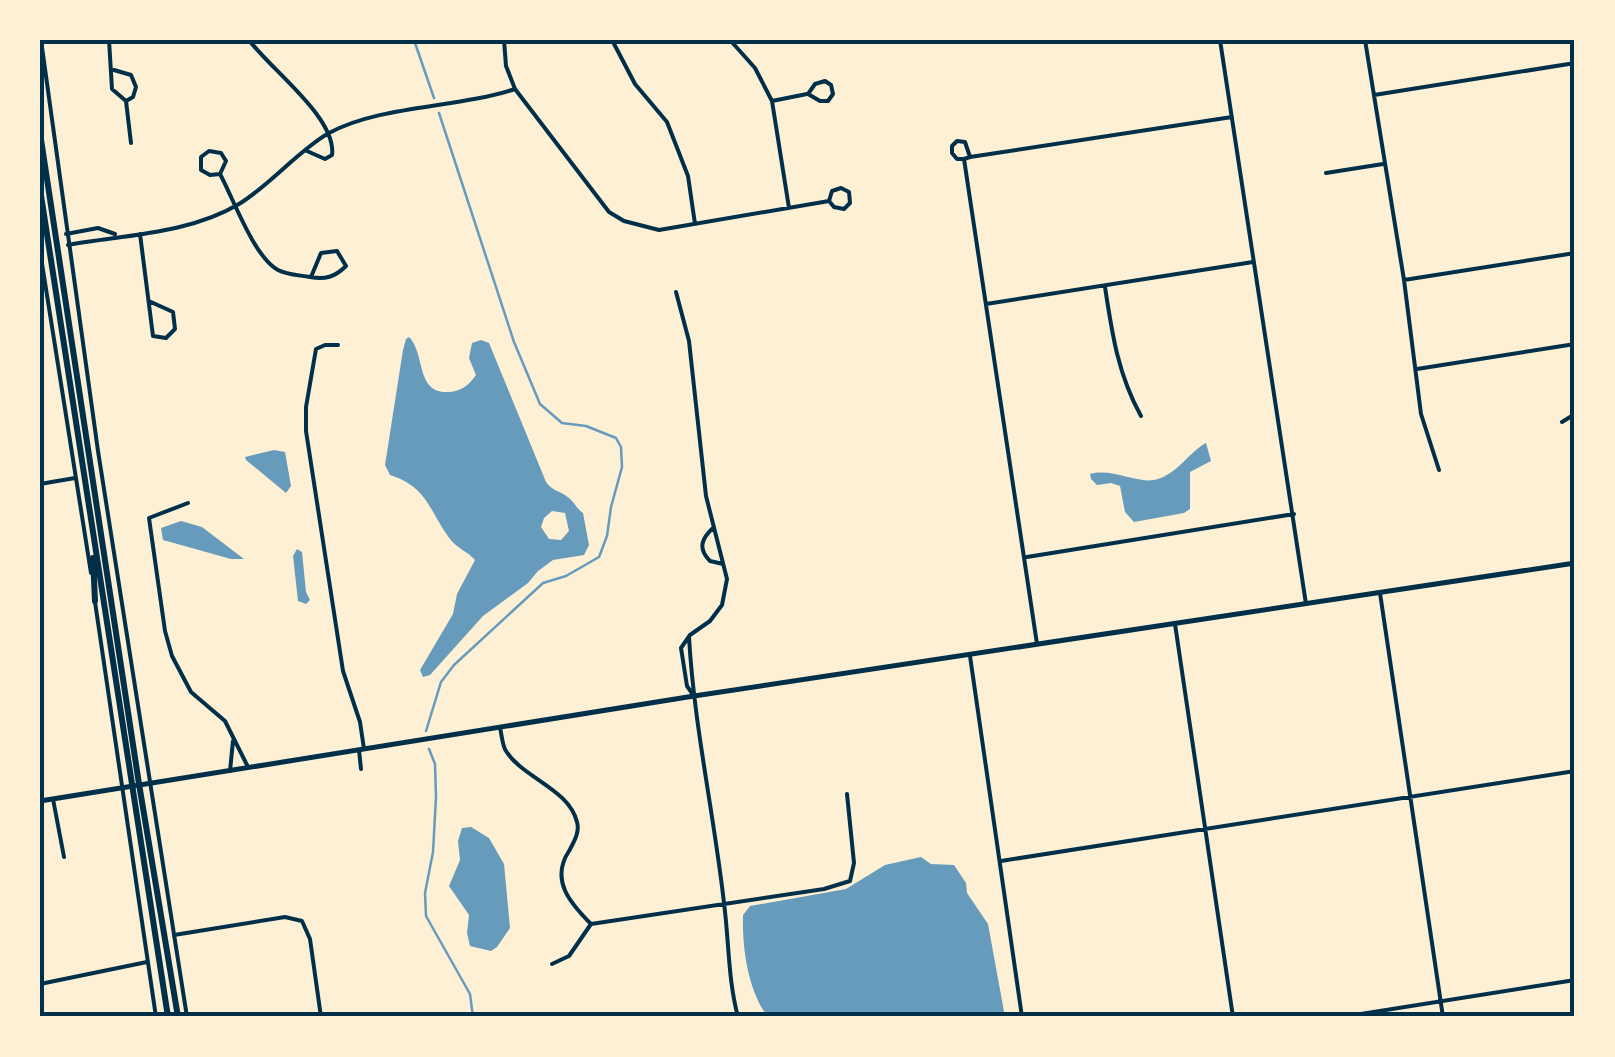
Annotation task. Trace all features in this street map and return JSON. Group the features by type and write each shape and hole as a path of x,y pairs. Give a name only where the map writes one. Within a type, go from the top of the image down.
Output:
{"highway":[{"path":"40,132 168,1017"},
{"path":"40,189 90,516 178,1017"},
{"path":"90,516 95,601"}],"main road":[{"path":"40,801 694,696 1575,563"}],"street":[{"path":"41,40 66,234 187,1017"},
{"path":"108,40 112,89 126,102 131,143"},
{"path":"249,40 311,106 333,144 329,158 321,159 308,150"},
{"path":"504,40 506,66 515,89 608,212 624,221 660,230 829,201"},
{"path":"612,40 636,84 667,122 688,176 695,224"},
{"path":"730,40 755,68 772,100 789,208"},
{"path":"1220,40 1306,604"},
{"path":"1365,40 1404,280 1421,414 1439,470"},
{"path":"1374,95 1575,63"},
{"path":"113,70 131,75 136,92 126,102"},
{"path":"772,100 808,94 828,101 833,94 832,85 824,81 815,84 808,94"},
{"path":"68,245 180,226 237,205 327,134 356,122 431,106 484,100 515,89"},
{"path":"1037,644 967,158 1233,117"},
{"path":"210,151 221,153 226,162 220,174 210,175 201,170 201,156 210,151"},
{"path":"1326,173 1383,164"},
{"path":"220,174 266,261 282,272 311,278 336,276 346,266 337,252 321,253 311,278"},
{"path":"841,188 849,192 850,203 844,210 829,201 832,191 841,188"},
{"path":"66,234 98,228 120,236"},
{"path":"140,234 153,336 166,338 175,329 173,312 150,302"},
{"path":"40,251 156,1017"},
{"path":"1404,280 1575,253"},
{"path":"986,304 1254,261"},
{"path":"1104,284 1116,357 1141,416"},
{"path":"676,292 689,341 706,496 727,580 722,605 681,648 687,686 694,696 724,904 731,992 738,1017"},
{"path":"338,344 316,349 305,419 343,671 360,722 361,769"},
{"path":"1417,369 1575,344"},
{"path":"1562,422 1575,414"},
{"path":"40,484 75,478"},
{"path":"188,502 149,518 165,631 172,656 191,692 232,732 230,770"},
{"path":"1026,557 1294,514"},
{"path":"714,527 703,537 701,545 710,561 723,564"},
{"path":"1380,592 1443,1017"},
{"path":"1175,624 1233,1017"},
{"path":"970,655 1024,1015"},
{"path":"500,728 505,750 568,805 578,824 576,839 563,860 561,884 569,902 591,924"},
{"path":"233,741 249,768"},
{"path":"1000,861 1575,771"},
{"path":"552,964 570,956 591,924 824,889 850,881 854,863 847,794"},
{"path":"53,799 64,857"},
{"path":"174,935 285,917 302,922 310,940 321,1017"},
{"path":"40,984 147,962"},
{"path":"1342,1017 1575,980"}],"water":[{"path":"409,337 414,344 431,387 449,392 465,387 476,375 469,358 472,343 489,343 546,482 583,513 589,545 584,555 553,560 538,571 483,616 430,675 423,677 420,670 453,614 457,594 475,560 450,539 420,493 390,475 385,465","holes":["552,511 565,513 569,531 561,540 549,539 541,527 544,518"]},
{"path":"1206,443 1211,461 1190,472 1190,509 1184,513 1134,522 1125,512 1120,486 1097,485 1091,479 1090,474 1099,473 1146,480 1162,478"},
{"path":"274,450 285,452 291,486 286,493 245,457"},
{"path":"181,521 202,527 244,559 163,540 161,528"},
{"path":"297,549 302,552 310,600 306,604 298,601 293,556"},
{"path":"471,827 489,838 504,864 510,928 491,951 470,946 469,915 449,886 460,860 458,841 462,828"},
{"path":"921,857 931,864 954,865 988,924 1005,1017 768,1017 751,982 745,955 743,915 750,906 846,889 885,865"}],"waterway":[{"path":"414,40 434,98"},
{"path":"426,731 441,682 454,665 543,583 566,576 599,557 622,467 621,447 616,438 586,426 562,423 540,404 514,342 439,113"},
{"path":"429,749 435,764 436,797 426,916 470,994 473,1017"}]}
